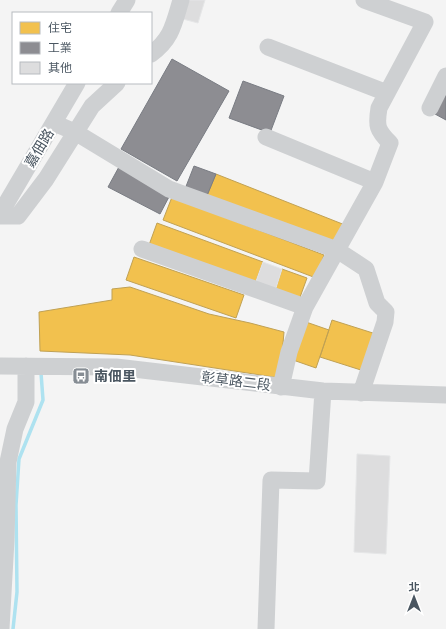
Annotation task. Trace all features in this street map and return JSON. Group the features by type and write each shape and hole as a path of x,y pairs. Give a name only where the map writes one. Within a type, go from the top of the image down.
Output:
{"street":[{"path":"120,12 127,0"},
{"path":"152,53 161,47 172,30 181,0"},
{"path":"281,387 289,352 305,307 375,182 390,143 382,134 376,121 379,108 425,22 364,0"},
{"path":"268,47 387,93"},
{"path":"430,108 446,76"},
{"name":"嘉佃路","path":"0,215 77,84"},
{"path":"0,215 18,216 46,179 92,106 116,84"},
{"path":"54,123 75,132 169,188 337,250 366,269 377,303 386,312 385,322 361,393"},
{"path":"266,137 375,182"},
{"path":"142,249 305,307"},
{"name":"彰草路二段","path":"0,366 116,367 324,391 446,395"},
{"path":"1,629 3,540 8,462 15,429 26,402 26,366"},
{"path":"266,629 271,480 316,481 324,391"}],"building: 住宅":[{"path":"216,174 345,225 336,248 206,198"},
{"path":"172,197 324,255 316,278 163,220"},
{"path":"157,223 263,262 255,284 149,245"},
{"path":"134,257 244,295 236,318 126,280"},
{"path":"282,269 307,278 299,300 275,291"},
{"path":"130,287 209,314 284,332 280,378 130,355 40,351 39,312 112,300 112,289"},
{"path":"332,320 376,334 364,371 320,357"},
{"path":"306,322 329,330 316,368 293,360"}],"building: 工業":[{"path":"172,59 229,91 177,181 121,149"},
{"path":"243,81 284,96 270,133 229,118"},
{"path":"446,94 446,120 435,114"},
{"path":"120,165 171,193 160,214 108,187"},
{"path":"194,166 216,174 206,198 185,189"}],"building: 其他":[{"path":"189,0 205,0 198,23 183,19"},
{"path":"263,262 282,269 275,291 255,284"},
{"path":"357,454 390,456 386,554 354,552"}],"waterway":[{"path":"13,629 17,592 16,505 19,459 43,400 41,373"}],"place":[{"name":"南佃里","path":"81,376"}]}
